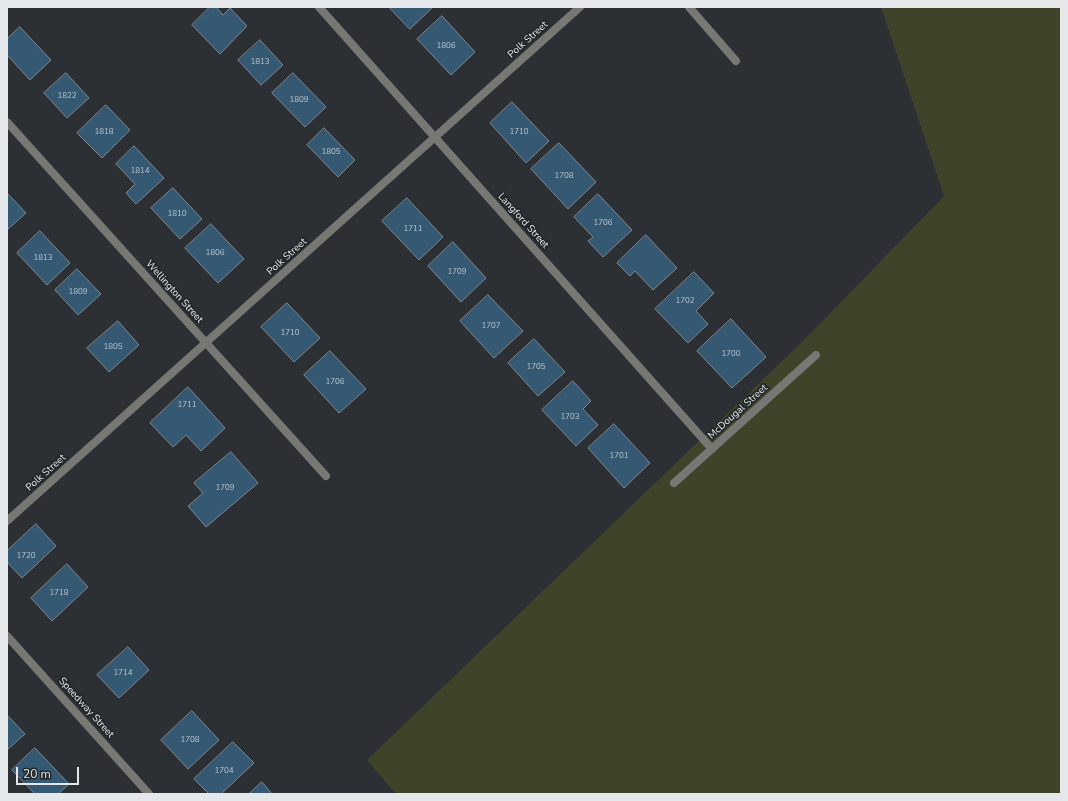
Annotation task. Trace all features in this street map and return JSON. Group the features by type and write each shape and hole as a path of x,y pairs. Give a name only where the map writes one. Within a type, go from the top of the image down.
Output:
{"street":[{"name":"Langford Street","path":"319,7 712,449"},
{"name":"Polk Street","path":"7,521 580,7"},
{"path":"689,7 736,61"},
{"name":"Wellington Street","path":"7,122 326,476"},
{"name":"McDougal Street","path":"674,483 816,355"},
{"name":"Speedway Street","path":"7,636 149,794"}],"green space":[{"path":"881,7 1061,7 1061,794 396,794 367,760 806,338 944,196"}],"building":[{"path":"210,7 216,7 223,15 230,8 247,26 220,54 192,25"},
{"path":"389,7 433,7 410,29"},
{"path":"442,16 475,52 451,75 417,39"},
{"path":"20,27 51,60 30,80 7,55 7,39"},
{"path":"260,40 283,65 261,85 238,60"},
{"path":"66,73 89,98 67,118 44,93"},
{"path":"293,73 326,107 305,127 272,93"},
{"path":"512,102 549,141 526,163 490,123"},
{"path":"106,105 130,130 102,158 77,133"},
{"path":"324,128 355,160 338,177 307,145"},
{"path":"559,143 596,182 568,209 531,169"},
{"path":"134,146 164,178 136,204 126,193 135,184 116,164"},
{"path":"173,188 202,219 180,239 151,208"},
{"path":"7,193 26,213 7,230"},
{"path":"598,194 632,230 603,257 588,241 593,237 574,217"},
{"path":"407,198 443,237 419,260 382,221"},
{"path":"211,224 244,259 218,283 185,248"},
{"path":"40,231 70,263 47,285 17,253"},
{"path":"646,235 677,268 653,290 635,271 630,276 617,263"},
{"path":"453,242 486,278 461,302 428,266"},
{"path":"77,269 101,294 78,315 55,290"},
{"path":"694,272 714,293 696,311 708,324 688,343 655,309"},
{"path":"488,295 523,331 494,358 460,321"},
{"path":"287,303 320,338 294,362 261,327"},
{"path":"731,319 766,357 732,388 697,351"},
{"path":"118,321 139,345 109,372 87,348"},
{"path":"534,339 565,372 538,396 508,363"},
{"path":"330,351 366,389 339,413 304,375"},
{"path":"573,381 591,401 583,409 598,425 576,446 542,410"},
{"path":"188,387 225,428 201,451 186,435 173,447 150,423"},
{"path":"614,424 650,463 624,488 588,448"},
{"path":"231,452 258,483 206,527 188,506 203,493 194,483"},
{"path":"36,524 56,546 22,578 7,562 7,551"},
{"path":"67,564 88,587 52,621 31,598"},
{"path":"128,647 149,670 119,698 97,675"},
{"path":"192,711 219,740 188,769 161,740"},
{"path":"7,715 25,734 7,750"},
{"path":"233,742 254,763 221,794 209,794 194,779"},
{"path":"35,748 69,784 58,794 35,794 12,770"},
{"path":"262,782 272,794 249,794"}]}
